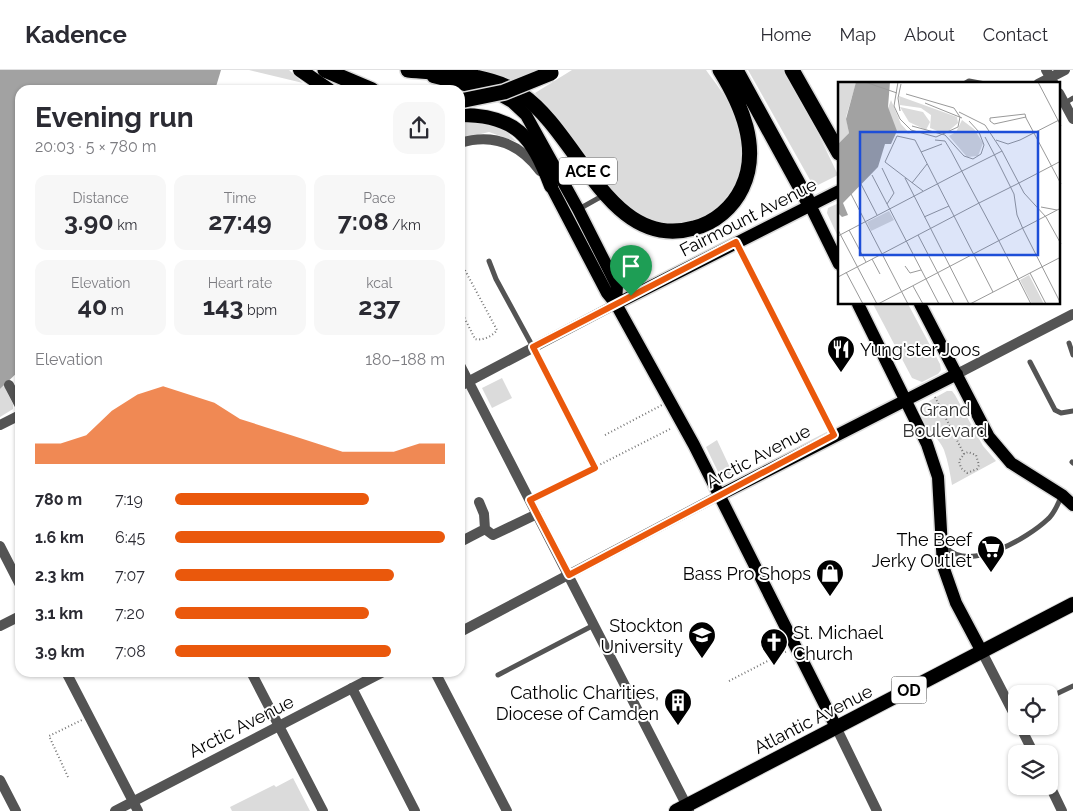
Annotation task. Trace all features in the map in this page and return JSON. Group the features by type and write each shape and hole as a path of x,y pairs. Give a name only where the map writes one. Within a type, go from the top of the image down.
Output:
{"highway":[{"path":"300,70 322,85"},
{"path":"325,70 360,85"},
{"name":"ACE C","path":"405,70 480,78 517,92 548,119 606,194 631,219 647,227 672,232 689,230 705,225 720,216 731,205 745,182 749,165 749,146 743,116 734,94 720,70"},
{"path":"736,70 810,205"},
{"path":"792,70 838,151"},
{"path":"465,100 504,92 554,72"},
{"path":"465,115 496,117 514,127 532,147 551,186"},
{"path":"822,120 838,128"},
{"name":"Atlantic Avenue","path":"684,809 836,727 1073,604"}],"main road":[{"path":"405,70 488,90 512,102 533,125 617,286 616,304"},
{"path":"551,186 607,293 616,304 682,423 836,727"},
{"name":"Fairmount Avenue","path":"616,304 838,191"},
{"path":"810,205 838,262"},
{"path":"858,305 927,444 938,477 940,540 943,566 950,586 982,652"},
{"path":"921,305 982,426 996,446 1016,466 1062,495 1073,505"},
{"name":"Arctic Avenue","path":"718,496 834,435 957,374"}],"street":[{"path":"1050,77 1065,70"},
{"path":"1069,101 1073,119"},
{"path":"465,142 482,138 507,142 530,158 551,186"},
{"name":"Fairmount Avenue","path":"465,382 616,304"},
{"name":"Arctic Avenue","path":"957,374 1073,314"},
{"path":"9,385 15,396"},
{"path":"465,385 530,500 595,625 684,809"},
{"path":"0,425 15,418"},
{"name":"Arctic Avenue","path":"465,629 718,496"},
{"path":"479,502 484,514 485,529 493,536 537,514"},
{"path":"465,539 485,529"},
{"path":"0,546 15,575"},
{"path":"0,626 15,618"},
{"path":"982,652 1008,702"},
{"path":"68,677 138,811"},
{"path":"254,677 323,811"},
{"name":"Arctic Avenue","path":"115,811 373,677"},
{"path":"438,677 507,811"},
{"path":"352,688 415,811"},
{"path":"836,727 877,811"},
{"path":"0,780 16,811"},
{"path":"1054,795 1062,811"}],"lane":[{"path":"578,209 606,194"},
{"path":"736,242 834,435"},
{"path":"490,261 496,279 533,347"},
{"path":"1069,342 1073,355"},
{"path":"1030,362 1055,410 1061,413 1073,410"},
{"path":"940,540 950,552 960,556 975,556 997,551 1030,534 1050,518 1062,495"},
{"path":"498,674 595,625"},
{"path":"1058,693 1073,686"}],"path":[{"path":"465,270 497,330 496,333 483,339 475,339 465,319"},
{"path":"533,347 595,468"},
{"path":"931,388 964,454"},
{"path":"605,435 670,401"},
{"path":"530,500 682,423"},
{"path":"968,452 976,455 979,460 977,469 967,473 960,468 959,461 964,454 968,452"},
{"path":"729,681 794,647"},
{"path":"68,777 49,736 88,716"}],"green space":[{"path":"249,70 289,70 303,83"},
{"path":"470,70 539,70 512,81"},
{"path":"572,70 706,70 732,109 742,135 743,152 741,168 735,184 726,197 715,209 701,217 686,222 652,221 626,206 611,190 583,151 535,93"},
{"path":"748,70 783,70 818,133 838,175 814,187"},
{"path":"465,121 501,126 517,142 489,132 465,138"},
{"path":"838,203 838,237 827,213 828,208"},
{"path":"874,305 909,305 940,364 941,370 938,374 922,382 912,378"},
{"path":"502,378 512,398 492,408 482,388"},
{"path":"4,386 13,404 13,409 0,417 0,389"},
{"name":"Grand Boulevard","path":"947,391 952,391 955,395 983,446 996,461 952,485 944,450 925,424 920,412 920,406"},
{"path":"717,440 733,474 726,478 720,476 706,447"},
{"path":"293,778 310,811 232,811 230,807 274,785 276,787"}],"shaded area":[{"path":"0,70 221,70 216,85 15,85 15,375 0,389"}],"place":[{"name":"Yung'ster Joos","path":"841,373"},
{"name":"The Beef Jerky Outlet","path":"991,573"},
{"name":"Bass Pro Shops","path":"830,597"},
{"name":"Stockton University","path":"702,659"},
{"name":"St. Michael Church","path":"774,666"},
{"name":"Catholic Charities, Diocese of Camden","path":"678,726"}],"route":[{"path":"736,242 834,435 569,575 530,500 595,468 533,347 631,296 736,242"}]}
